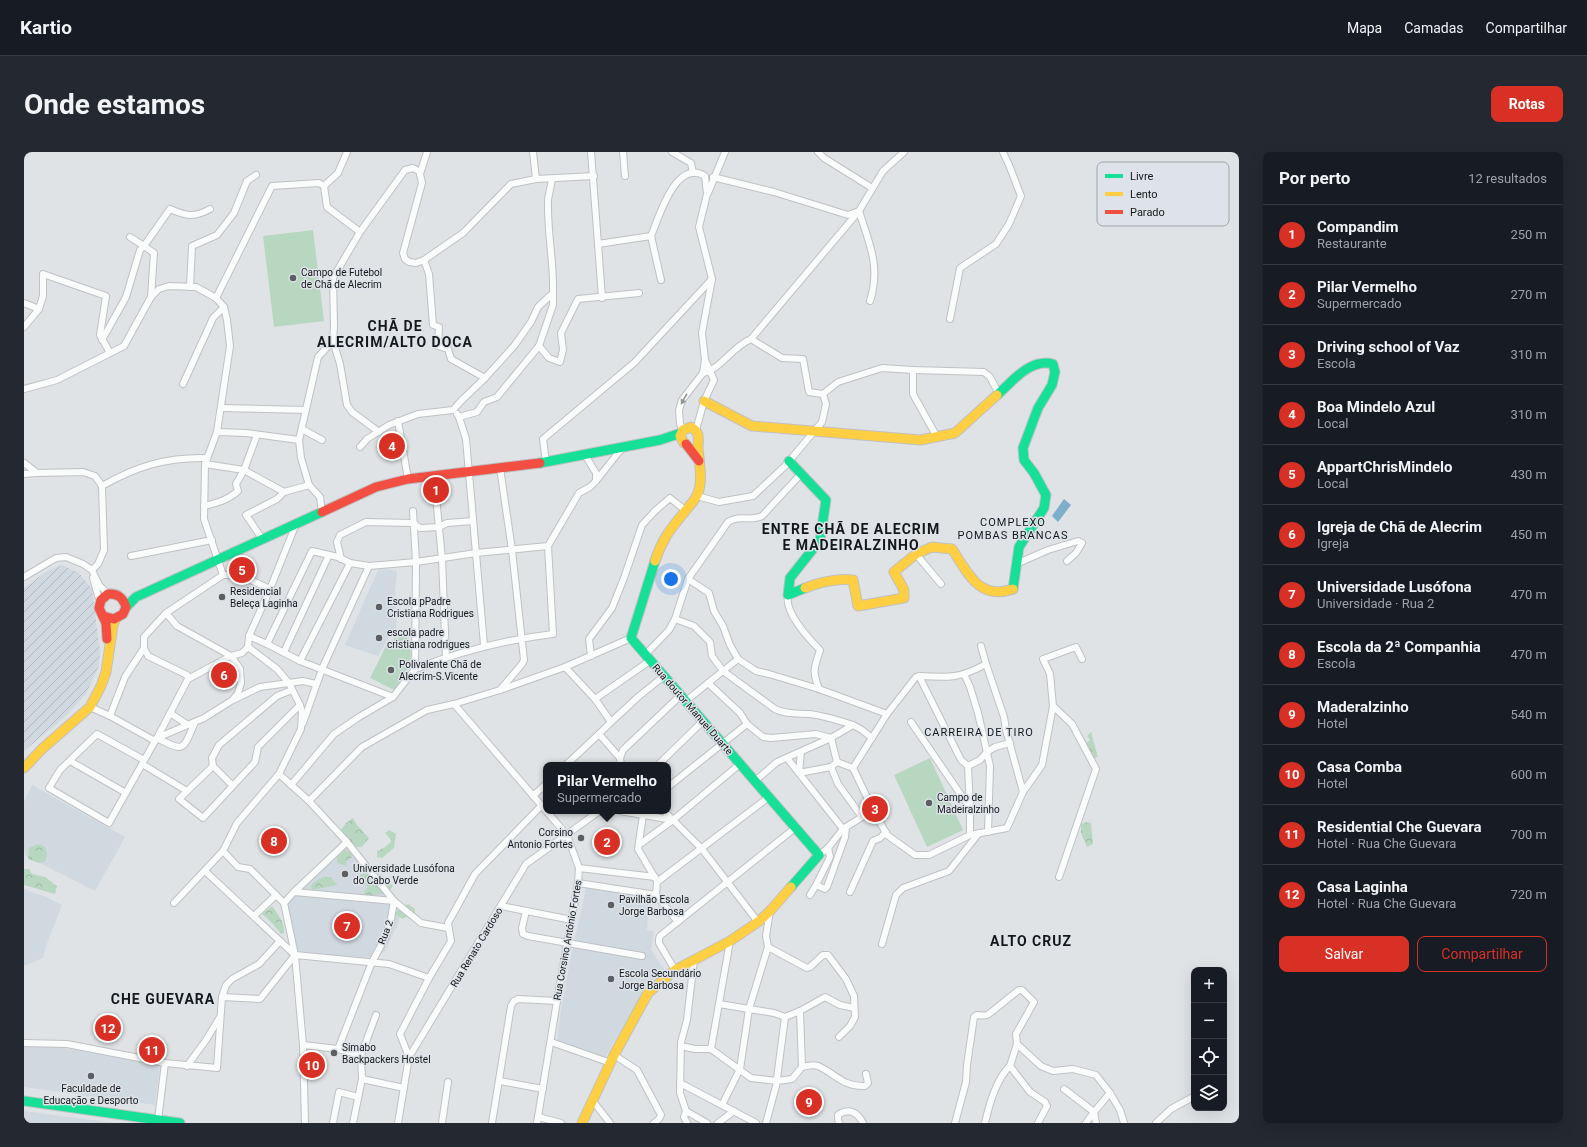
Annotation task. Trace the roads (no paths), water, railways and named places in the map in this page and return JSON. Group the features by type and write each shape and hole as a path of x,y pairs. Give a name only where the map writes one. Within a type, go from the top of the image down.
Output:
{"street":[{"path":"324,186 338,173 347,152"},
{"path":"420,174 427,152"},
{"path":"533,152 536,179"},
{"path":"591,152 602,298"},
{"path":"623,152 626,176"},
{"path":"672,152 691,163 693,173"},
{"path":"699,463 681,438 682,432 679,410 682,400 703,373 705,360 702,334 712,279 699,227 707,194 725,152"},
{"path":"818,152 824,158 872,188"},
{"path":"703,373 711,371 741,344 751,340 859,211 883,171 904,152"},
{"path":"950,319 960,268 996,244 1009,224 1020,196 1003,152"},
{"path":"379,432 352,412 347,405 340,364 333,341 334,326 332,278 360,232 405,170 413,168 420,172 422,183 403,253 405,259 409,262 416,263 424,260 463,232 511,184 536,179 594,176"},
{"path":"661,280 651,236 672,188 678,180 693,173 700,173 705,176 707,194"},
{"path":"190,287 192,246 217,235 234,213 247,180 256,174"},
{"path":"713,177 774,192 848,215 859,211"},
{"path":"459,417 477,412 484,402 497,397 539,346 553,305 552,255 548,228 548,199 552,179"},
{"path":"216,298 272,186 319,182 324,186 327,207 360,232"},
{"path":"102,340 126,296 140,250 170,209 183,215 190,216 200,214 210,209"},
{"path":"859,211 872,253 876,274 870,300"},
{"path":"598,244 651,236"},
{"path":"130,237 154,253 151,297"},
{"path":"424,260 429,274 433,325 440,327 438,346 448,349 451,359 485,378"},
{"path":"24,327 40,309 43,296 43,274 106,296 100,335 110,353"},
{"path":"546,462 543,439 634,363 712,279"},
{"path":"24,389 58,380 124,346 151,297 159,289 169,286 196,287 216,298 224,307 230,346 217,432 206,461 204,519 223,575"},
{"path":"539,346 549,358 560,362 563,350 561,333 574,304 578,299 602,298 639,293"},
{"path":"360,447 367,438 398,421 418,414 453,410 514,346 531,322 538,307 553,294"},
{"path":"24,303 40,309"},
{"path":"183,384 214,318 224,307"},
{"path":"751,340 782,358 803,359 809,392 823,394 838,382 882,368 984,372 990,377 999,394"},
{"path":"322,513 320,497 309,485 301,458 299,440 318,357 333,341"},
{"path":"660,440 695,444 704,401 714,380 705,360"},
{"path":"704,401 745,424 752,426 921,440 955,433 1030,366 1045,362 1053,364 1055,372 1052,385 1038,408 1023,448 1024,460 1034,473 1046,495 1044,508 1019,548 1012,590 992,592 976,584 952,549 932,547 916,554 894,572 904,590 904,598 858,606 853,580 846,579 815,583 788,595"},
{"path":"913,370 913,394 937,437"},
{"path":"697,496 719,502 753,496 789,461 816,431 822,422 826,404 823,394"},
{"path":"221,408 306,410"},
{"path":"453,410 459,417 466,439 484,645"},
{"path":"398,421 408,479"},
{"path":"103,616 107,619 115,620 123,615 126,607 136,597 376,487 408,479 546,462 624,448 660,440 691,427 697,434 699,463 702,473 697,496 668,533 659,548 640,605 632,638 565,667 500,690 454,704 427,710 362,747 309,801"},
{"path":"302,429 322,440"},
{"path":"217,432 246,433 299,440"},
{"path":"204,506 218,503 232,497 238,491 236,484 244,470 257,435"},
{"path":"291,785 334,734 393,697 415,669 484,645 553,634 548,546 579,493 590,487 596,481 618,453 624,448"},
{"path":"585,455 596,473 596,481"},
{"path":"102,486 118,477 161,461 185,457 244,470 284,492"},
{"path":"789,461 826,500 820,540 790,578 787,600 794,618 820,650 814,668 814,675 819,689"},
{"path":"24,463 37,473"},
{"path":"500,468 512,550 524,660 500,690"},
{"path":"24,474 83,472 95,476 102,486 104,550 98,564 92,570"},
{"path":"595,699 648,657 669,630 675,619 688,579 728,522 734,518 754,520 762,516 801,474"},
{"path":"434,476 442,559 446,657"},
{"path":"263,540 246,515 277,499 284,492 309,485"},
{"path":"591,656 589,639 612,608 642,525 670,498 686,510"},
{"path":"413,511 416,562 415,669"},
{"path":"341,559 337,542 340,535 366,522 413,523 420,528 439,527 447,523 473,521"},
{"path":"187,791 143,762 97,734 60,770 49,788 109,823 143,762 156,740 188,679 231,656 242,653 248,647 249,636 296,524"},
{"path":"131,556 212,540"},
{"path":"1016,564 1048,550 1078,541 1082,543 1076,554 1067,560"},
{"path":"268,644 312,551 329,555 350,563 369,566 416,562 476,553 548,546"},
{"path":"916,554 941,584"},
{"path":"284,652 329,555"},
{"path":"24,577 56,558 66,557 83,564 92,570 105,597"},
{"path":"300,661 350,563"},
{"path":"174,903 223,851 237,823 278,774 301,729 322,669 369,566"},
{"path":"188,679 187,675 148,656 144,648 144,636 166,613 223,575 240,575 270,589"},
{"path":"688,579 709,593 714,611 723,626 730,645 738,659 756,671 819,689 888,714"},
{"path":"109,650 107,644 106,625 99,608 105,597 116,594 122,597 136,597"},
{"path":"122,597 126,607"},
{"path":"166,613 177,626 231,656 240,669 242,683 238,693 232,700"},
{"path":"675,619 694,626 710,642 712,656 723,671 782,713 809,714 833,718 853,725 872,738"},
{"path":"24,768 43,748 90,707 101,686 106,672 115,620"},
{"path":"249,636 300,661 393,697"},
{"name":"Rua doutor Manuel Duarte","path":"632,638 819,855"},
{"path":"981,646 1004,716 1023,792"},
{"path":"248,647 276,669 289,683 302,712 301,729"},
{"path":"837,762 853,768 873,810 888,835 915,855 929,855 957,840 970,835 1007,828 1023,792 1042,765 1053,706 1050,674 1043,659 1076,647 1082,659"},
{"path":"110,716 125,677 144,648"},
{"path":"620,762 623,750 683,698 708,683 738,659"},
{"path":"853,768 888,714 916,677 956,677 970,673 986,664"},
{"path":"565,667 595,699 611,722"},
{"path":"964,674 970,687 990,766 988,832"},
{"path":"569,762 638,696 664,676"},
{"path":"919,676 961,760 968,766 970,835"},
{"path":"156,740 204,718 232,700 260,688 302,682 316,684"},
{"path":"708,683 740,713 747,724 763,737 771,738 816,734 831,738"},
{"path":"292,690 277,696 219,745 212,758 212,766 179,799 203,818 255,762 258,747 300,705"},
{"name":"Rua Corsino António Fortes","path":"454,704 541,806"},
{"path":"1053,706 1072,724 1096,769 1059,878"},
{"path":"90,707 175,748 181,748 185,745 194,722"},
{"path":"170,713 188,725"},
{"path":"661,762 703,721"},
{"path":"911,722 970,808"},
{"path":"671,786 747,724"},
{"path":"755,781 777,762 831,738 853,725"},
{"path":"599,734 620,758"},
{"path":"831,738 837,762"},
{"path":"968,766 980,760 987,752 996,747 1010,743"},
{"path":"798,773 801,752"},
{"path":"787,758 845,828 845,837 827,887 825,889 816,885"},
{"path":"70,761 126,793"},
{"path":"798,773 831,766 837,762"},
{"path":"640,844 673,820 740,764"},
{"path":"212,766 233,786"},
{"path":"831,766 838,784 862,817"},
{"path":"278,774 309,801 347,842 394,901 421,923 448,928"},
{"path":"533,796 543,787"},
{"path":"579,868 656,879 702,849 769,797"},
{"path":"409,1057 400,1034 429,978 451,941 448,923 475,874 541,806"},
{"path":"582,1123 612,1059 648,993 675,970 730,941 758,922 770,911 845,828 873,810"},
{"name":"Rua Corsino António Fortes","path":"538,1120 557,1001 572,920 579,868 567,835 548,814"},
{"name":"Rua Renato Cardoso","path":"398,1123 409,1057 526,864 595,814"},
{"path":"637,814 673,820"},
{"path":"667,814 702,849 758,922"},
{"path":"643,815 640,844 638,849 656,879 656,895 678,922"},
{"path":"675,970 659,943 659,939 795,828"},
{"path":"850,892 873,841 880,838 886,832"},
{"path":"882,944 896,895 903,888 949,871 979,833"},
{"path":"284,903 347,842"},
{"path":"810,895 830,857 828,848"},
{"path":"223,851 238,867 250,869 284,903 295,955 303,1045 305,1123"},
{"path":"205,871 295,955 389,964 429,978"},
{"path":"578,883 656,895"},
{"path":"294,892 394,901"},
{"path":"254,916 276,895"},
{"name":"Rua 2","path":"338,1049 372,962 385,938 391,919 394,901"},
{"path":"501,906 572,920"},
{"path":"526,911 522,928 523,934 528,936 642,956"},
{"path":"722,1105 740,1069 750,1009 768,947 766,936 770,911"},
{"path":"24,1043 67,1044 166,1063 217,1068 222,997 226,985 232,979 259,964 280,941"},
{"path":"711,1049 730,941"},
{"path":"768,947 803,967 810,967 823,955 828,956 846,979 854,996 855,1017 850,1026 839,1037"},
{"path":"222,997 260,999 295,955"},
{"path":"687,1123 684,1117 686,1111 680,1093 681,1046 687,1020 694,960"},
{"path":"955,1123 966,1082 974,1017 977,1015 986,1016 1005,1000 1019,990 1022,990 1034,1002 1016,1034 1017,1044 1010,1066 1002,1073 995,1094 991,1100 986,1123"},
{"path":"720,1004 774,1013 785,1017 800,1012 825,997 840,1005 854,1008"},
{"path":"492,1123 511,1006 514,1001 518,999 557,1001"},
{"path":"681,1046 695,1049 711,1049 751,1078 777,1081 792,1079 802,1067 800,1012"},
{"path":"187,1066 206,1040 221,1015"},
{"path":"352,1123 362,1080 361,1054 376,1016"},
{"path":"766,1123 777,1081 785,1017"},
{"path":"551,1042 612,1059 637,1070 661,1115 660,1118 654,1123"},
{"path":"1017,1044 1041,1066 1053,1071 1073,1069 1096,1075 1110,1093 1120,1110 1124,1123"},
{"path":"303,1045 338,1049 361,1054"},
{"path":"158,1120 166,1063"},
{"path":"802,1067 816,1065 837,1079 854,1087 864,1086 868,1083 866,1074"},
{"path":"1010,1066 1030,1092 1045,1102 1047,1106 1038,1123"},
{"path":"362,1080 404,1088"},
{"path":"500,1081 543,1089"},
{"path":"442,1123 448,1082"},
{"path":"680,1084 756,1123"},
{"path":"1064,1089 1094,1112 1096,1123"},
{"path":"333,1123 339,1092 358,1096"},
{"path":"1086,1123 1110,1093"},
{"path":"1156,1123 1171,1109 1191,1098"},
{"path":"592,1100 610,1123"},
{"path":"24,1101 180,1123"},
{"path":"686,1111 707,1123"},
{"path":"718,1123 734,1111"},
{"path":"840,1123 838,1115 847,1111 854,1112 859,1115 863,1123"},
{"path":"538,1120 561,1123"}],"water":[{"path":"1064,499 1071,505 1058,522 1052,516"}],"place":[{"name":"Campo de Futebol de Chã de Alecrim","path":"293,278"},
{"name":"Boa Mindelo Azul","path":"392,446"},
{"name":"Compandim","path":"436,490"},
{"name":"AppartChrisMindelo","path":"242,570"},
{"name":"Residencial Beleça Laginha","path":"222,597"},
{"name":"Escola pPadre Cristiana Rodrigues","path":"379,607"},
{"name":"escola padre cristiana rodrigues","path":"379,638"},
{"name":"Polivalente Chã de Alecrim-S.Vicente","path":"391,670"},
{"name":"Igreja de Chã de Alecrim","path":"224,675"},
{"name":"Campo de Madeiralzinho","path":"929,803"},
{"name":"Driving school of Vaz","path":"875,809"},
{"name":"Corsino Antonio Fortes","path":"581,838"},
{"name":"Escola da 2ª Companhia","path":"274,841"},
{"name":"Pilar Vermelho","path":"607,842"},
{"name":"Universidade Lusófona do Cabo Verde","path":"345,874"},
{"name":"Pavilhão Escola Jorge Barbosa","path":"611,905"},
{"name":"Universidade Lusófona","path":"347,926"},
{"name":"Escola Secundário Jorge Barbosa","path":"611,979"},
{"name":"Casa Laginha","path":"108,1028"},
{"name":"Residential Che Guevara","path":"152,1050"},
{"name":"Simabo Backpackers Hostel","path":"334,1053"},
{"name":"Casa Comba","path":"312,1065"},
{"name":"Faculdade de Educação e Desporto","path":"91,1076"},
{"name":"Maderalzinho","path":"809,1102"}],"district":[{"name":"CHÃ DE ALECRIM/ALTO DOCA","path":"395,334"},
{"name":"COMPLEXO POMBAS BRANCAS","path":"1013,528"},
{"name":"ENTRE CHÃ DE ALECRIM E MADEIRALZINHO","path":"851,538"},
{"name":"CARREIRA DE TIRO","path":"979,732"},
{"name":"ALTO CRUZ","path":"1031,941"},
{"name":"CHE GUEVARA","path":"163,999"}]}
